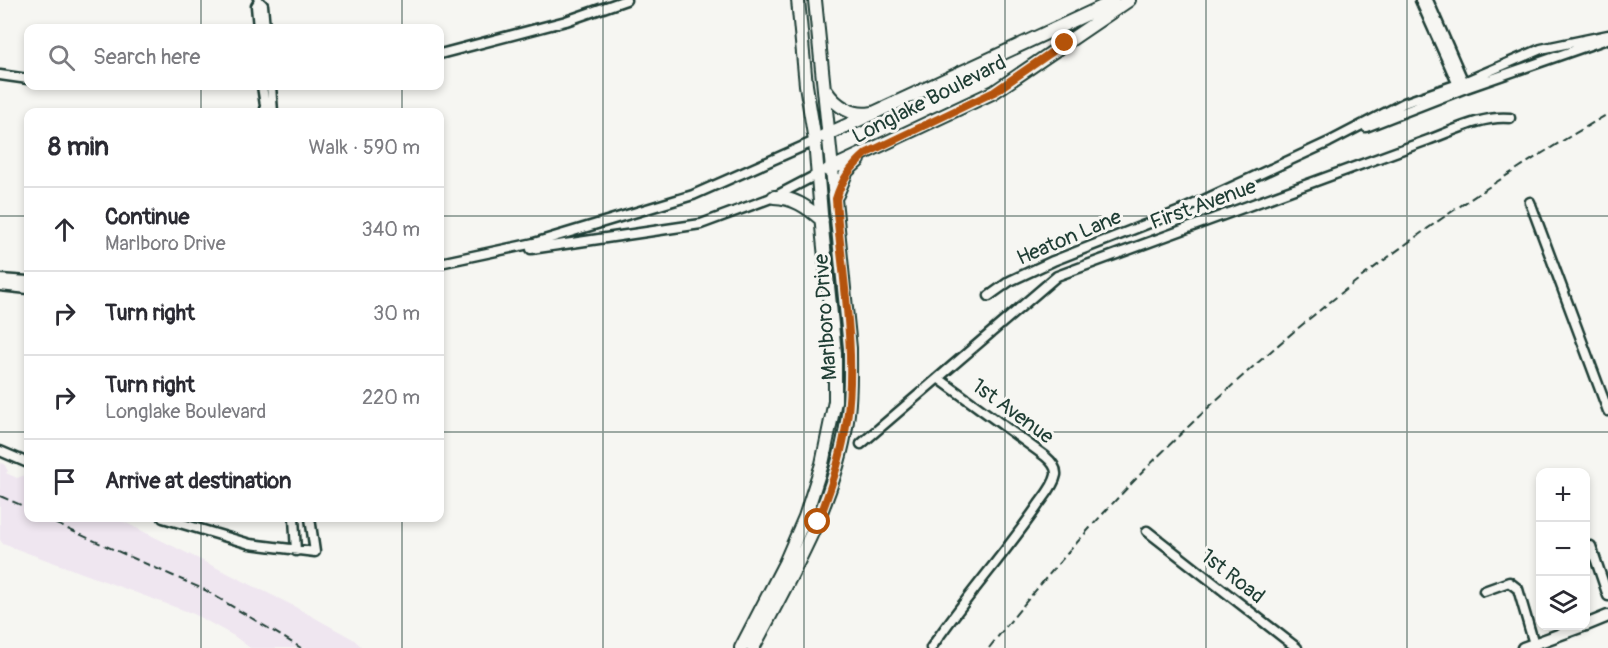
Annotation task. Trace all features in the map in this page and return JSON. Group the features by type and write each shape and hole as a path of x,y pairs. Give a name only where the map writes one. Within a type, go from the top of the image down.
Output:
{"main road":[{"name":"Marlboro Drive","path":"741,648 794,544 812,497 829,436 835,401 837,368 815,141 806,85 798,0"},
{"name":"Marlboro Drive","path":"753,648 818,522 833,480 847,421 850,348 830,134 814,0"},
{"name":"Longlake Boulevard","path":"815,141 1117,3 1129,0"},
{"name":"Longlake Boulevard","path":"818,174 994,92 1117,3"},
{"path":"825,90 831,99 846,110 867,114 883,110"},
{"path":"836,199 847,171 867,153"},
{"path":"774,197 794,200 822,220"}],"street":[{"path":"444,53 566,21 626,0"},
{"path":"1420,0 1462,86"},
{"path":"1428,0 1462,86"},
{"path":"258,24 256,6 259,1 262,5 264,24"},
{"name":"Heaton Lane","path":"989,296 1010,281 1053,261 1180,211 1329,142 1404,102 1462,86 1541,49 1608,37"},
{"path":"0,75 24,78"},
{"path":"263,90 265,108"},
{"path":"271,90 273,108"},
{"name":"First Avenue","path":"938,378 1057,276 1428,140 1498,117 1510,118"},
{"path":"444,268 598,225 693,195 815,141"},
{"path":"444,263 513,249 701,224 774,197 818,174"},
{"path":"1530,202 1608,411"},
{"path":"0,279 24,281"},
{"path":"0,286 24,289"},
{"path":"861,444 938,378"},
{"name":"1st Avenue","path":"931,648 963,602 1021,529 1053,483 1056,473 1054,465 1045,456 938,378"},
{"path":"0,451 24,460"},
{"path":"177,522 250,544 315,552 311,522"},
{"path":"294,522 296,551"},
{"name":"1st Road","path":"1147,531 1297,648"},
{"path":"1591,546 1608,596"},
{"path":"1484,591 1503,583 1514,584 1518,589 1534,644"},
{"path":"1590,623 1608,616"},
{"path":"1523,648 1571,630"}],"shaded area":[{"path":"0,463 4,464 8,471 6,473 17,478 24,475 24,522 124,522 288,603 353,639 363,648 250,648 234,636 194,614 3,544 0,540"}],"railway":[{"path":"989,648 1035,591 1134,481 1240,378 1354,283 1436,222 1509,174 1608,114"},
{"path":"0,496 24,506"},
{"path":"52,522 205,590 301,648"}],"route":[{"path":"818,522 840,455 849,400 850,348 836,199 847,171 867,153 994,92 1065,43"}]}
